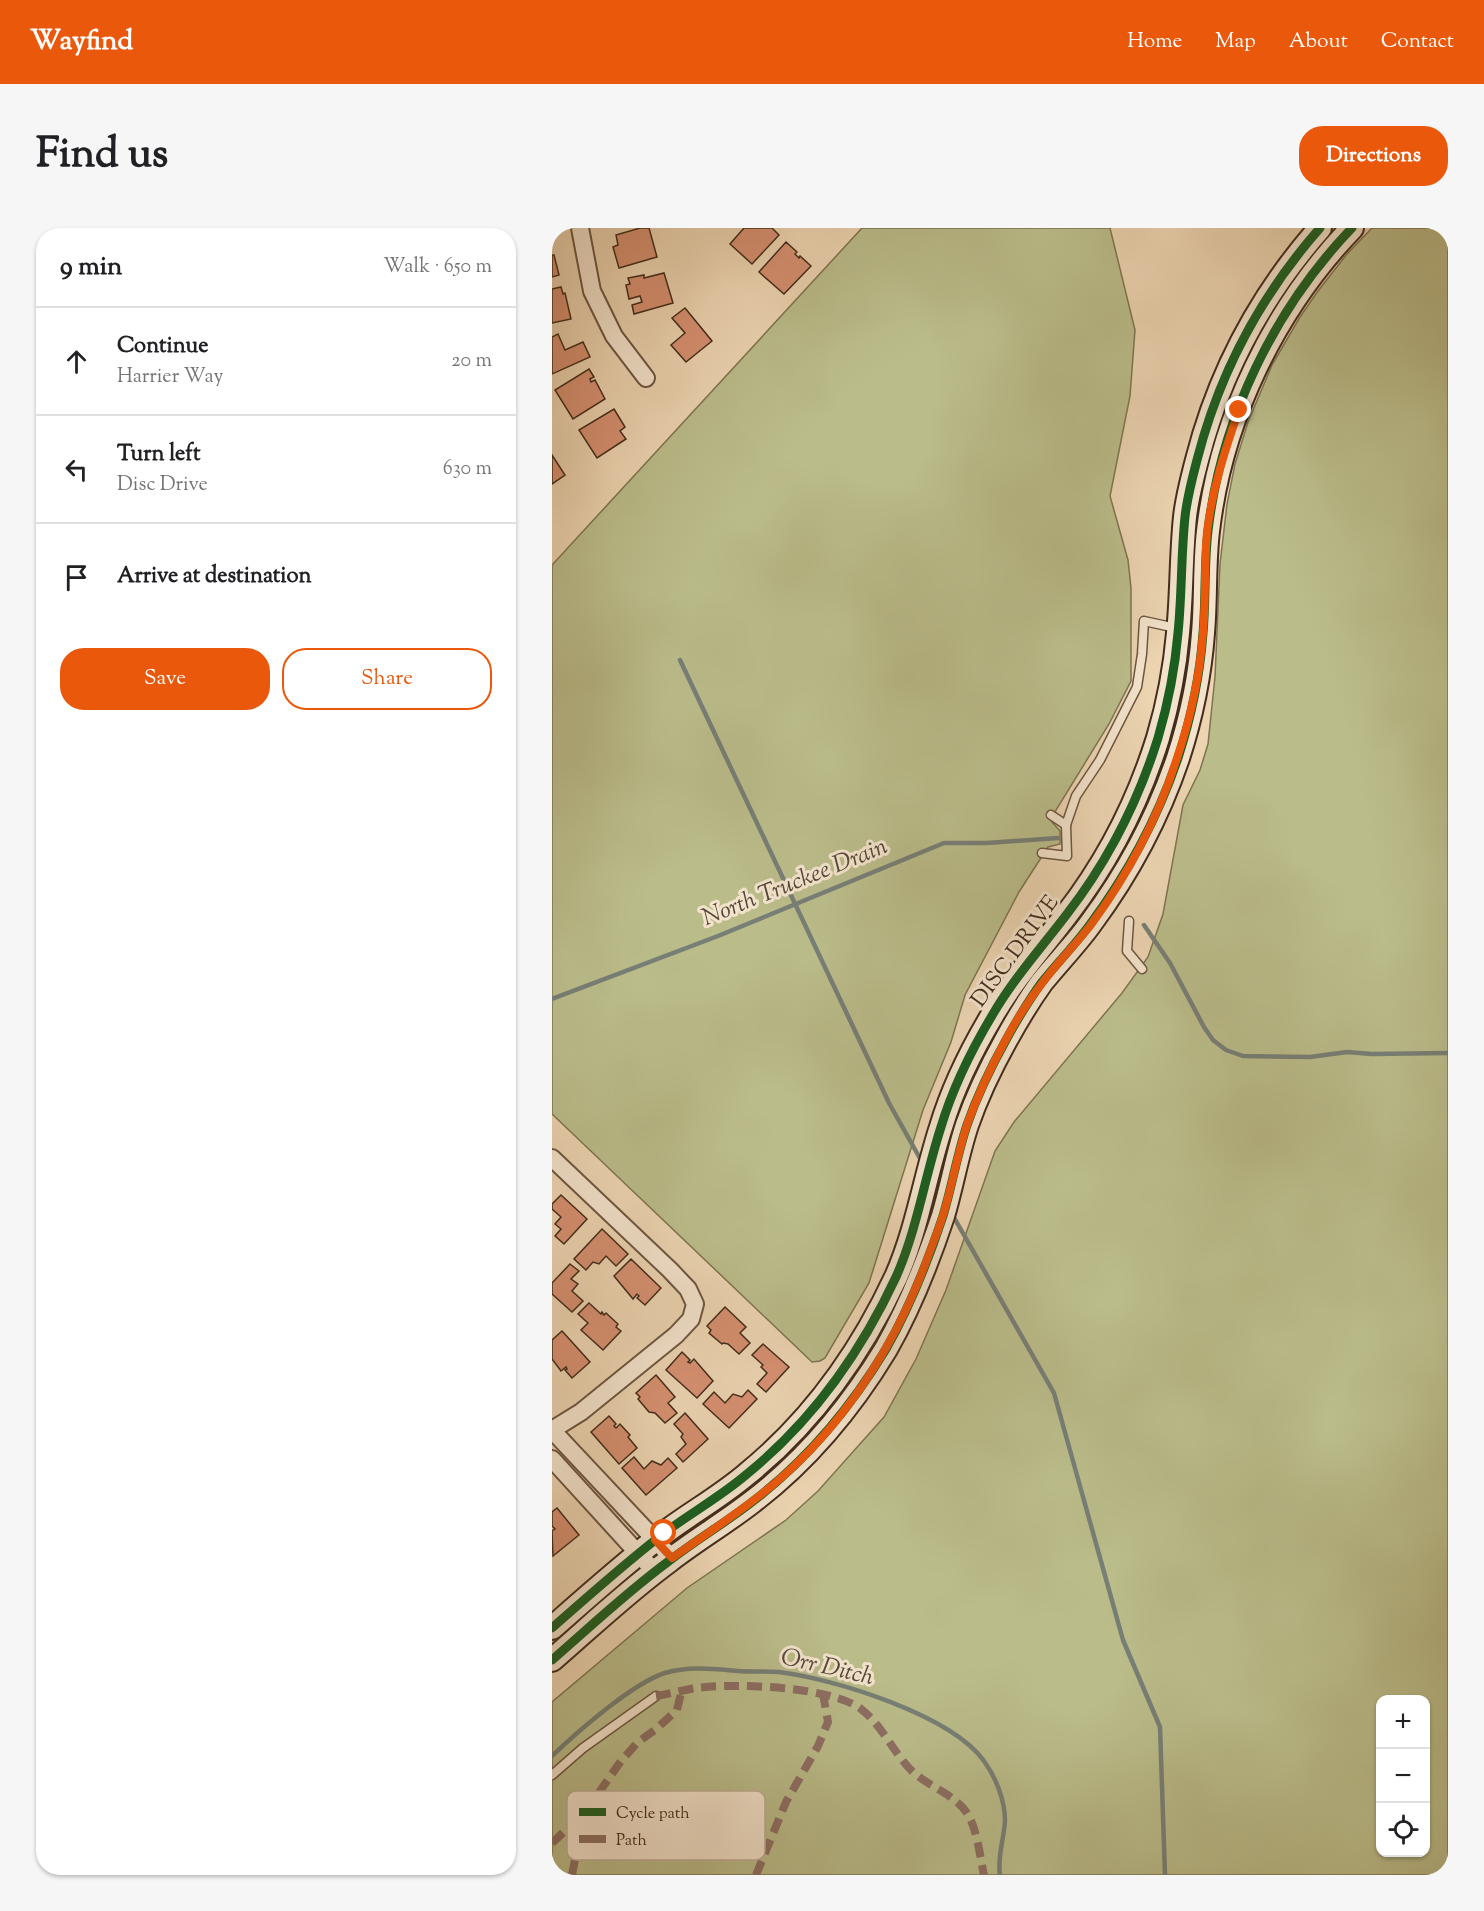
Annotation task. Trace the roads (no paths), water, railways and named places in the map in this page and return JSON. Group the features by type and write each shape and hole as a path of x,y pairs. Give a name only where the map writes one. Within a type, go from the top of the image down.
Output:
{"main road":[{"name":"DISC DRIVE","path":"552,1628 646,1547 749,1473 804,1419 836,1380 860,1345 897,1274 909,1242 941,1125 961,1073 1009,988 1090,883 1131,812 1144,779 1167,701 1179,630 1185,511 1210,414 1221,384 1250,325 1291,262 1320,228"},
{"name":"DISC DRIVE","path":"552,1660 663,1565 751,1503 805,1456 831,1427 887,1348 925,1266 944,1212 968,1122 991,1069 1023,1010 1090,925 1114,889 1151,826 1165,793 1182,744 1195,692 1203,633 1207,532 1227,444 1252,375 1289,305 1325,257 1352,228"}],"street":[{"path":"580,228 592,291 614,336 646,378"},
{"path":"552,1158 688,1289 694,1304 691,1319 676,1335 581,1412 552,1430 593,1474 646,1547"},
{"path":"552,1459 577,1487 646,1547 663,1565"}],"lane":[{"path":"1042,853 1067,856 1066,825 1076,796 1100,760 1137,687 1144,621 1179,630"},
{"path":"1051,814 1066,825"},
{"path":"1129,921 1128,951 1142,969"},
{"path":"577,1487 593,1474"},
{"path":"552,1775 583,1748 656,1696"}],"waterway":[{"path":"680,660 889,1103 922,1162"},
{"name":"North Truckee Drain","path":"552,999 718,936 944,843 987,843 1058,838"},
{"name":"North Truckee Drain","path":"1144,925 1170,963 1204,1027 1213,1040 1226,1050 1243,1056 1310,1057 1347,1052 1448,1053"},
{"path":"952,1214 1054,1393 1123,1640 1160,1727 1165,1875"},
{"name":"Orr Ditch","path":"552,1756 622,1697 652,1678 665,1673 683,1669 779,1672 830,1682 919,1714 968,1744 984,1761 999,1790 1005,1813 999,1862 1000,1875"}]}
